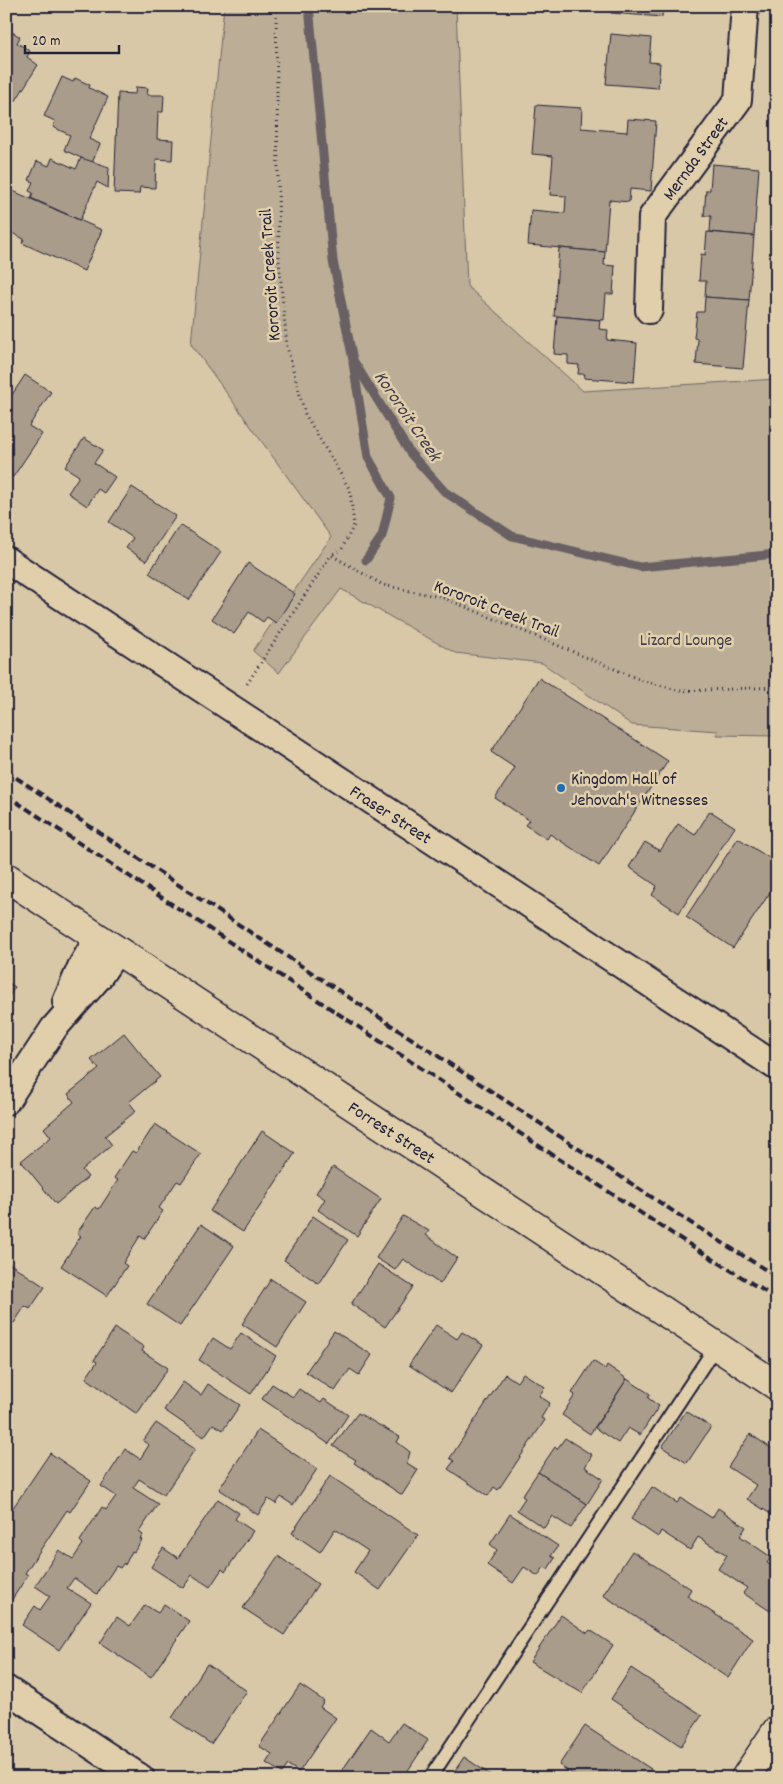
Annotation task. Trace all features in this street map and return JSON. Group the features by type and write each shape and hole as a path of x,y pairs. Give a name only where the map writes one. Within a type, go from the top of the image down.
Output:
{"street":[{"name":"Mernda Street","path":"649,310 652,217 738,100 745,6"},
{"name":"Fraser Street","path":"6,560 777,1067"},
{"name":"Forrest Street","path":"6,877 777,1386"},
{"path":"6,1101 54,1028 81,967 108,944"},
{"path":"6,1689 141,1778"},
{"path":"745,1778 777,1730"}],"lane":[{"path":"430,1778 716,1346"}],"path":[{"name":"Kororoit Creek Trail","path":"276,6 279,262 287,347 305,414 350,490 354,525 342,549 331,555"},
{"name":"Kororoit Creek Trail","path":"331,555 383,585 444,598 641,680 681,690 777,687"},
{"path":"231,709 331,555"}],"green space":[{"name":"Lizard Lounge","path":"224,6 456,6 467,286 583,391 777,379 777,736 717,735 718,731 632,725 542,663 455,653 341,589 279,673 253,651 331,537 191,344"}],"building":[{"path":"611,6 663,6 662,17 611,13"},
{"path":"6,28 20,37 17,43 30,51 27,57 38,65 15,102 6,96"},
{"path":"611,34 651,38 649,62 660,63 658,88 606,84"},
{"path":"62,77 73,82 75,78 90,85 89,88 108,97 89,139 100,144 92,163 64,150 70,135 53,127 55,121 44,116"},
{"path":"136,87 148,88 147,95 164,95 163,112 158,112 157,139 173,140 172,160 156,159 155,188 140,187 139,194 114,193 118,93 135,94"},
{"path":"536,105 582,108 581,128 627,132 628,119 656,121 651,191 630,189 629,202 609,200 605,252 528,245 531,210 565,213 566,196 550,195 553,156 532,154"},
{"path":"52,158 76,169 81,158 109,167 108,188 97,182 80,220 31,198 33,193 29,191 33,182 29,180 37,161 49,166"},
{"path":"712,164 759,168 754,236 710,232 711,216 704,216 706,190 710,190"},
{"path":"6,188 102,230 84,271 22,243 24,239 6,230"},
{"path":"707,232 754,236 749,300 705,297 706,281 699,281 701,254 705,255"},
{"path":"559,248 605,252 604,265 615,266 613,294 606,294 604,320 554,316"},
{"path":"705,297 749,300 743,368 696,364 698,339 694,338 697,312 704,312"},
{"path":"557,316 600,320 599,329 608,330 607,340 637,343 634,382 584,378 585,374 578,374 579,365 568,364 568,355 554,354"},
{"path":"25,375 51,392 29,426 42,434 13,477 6,473 6,404"},
{"path":"84,438 103,450 94,463 115,477 104,493 98,489 87,506 68,493 79,476 65,467"},
{"path":"132,487 176,516 146,561 126,548 133,538 109,522"},
{"path":"180,525 221,552 189,600 149,573"},
{"path":"248,563 295,594 276,623 267,617 263,622 249,612 234,634 212,619"},
{"path":"539,678 668,761 599,866 550,834 547,839 525,825 529,820 495,798 515,768 491,752"},
{"path":"710,811 735,827 679,913 652,895 657,886 629,867 645,842 660,851 678,824 695,835"},
{"path":"738,838 777,863 777,882 733,948 686,917"},
{"path":"6,981 15,987 6,1001"},
{"path":"124,1033 160,1077 129,1102 136,1111 105,1136 112,1145 82,1170 88,1177 56,1204 21,1161 51,1137 44,1128 74,1102 68,1094 99,1069 91,1060"},
{"path":"155,1124 201,1154 181,1183 177,1181 159,1208 163,1211 144,1239 140,1236 123,1263 127,1266 107,1296 61,1266 81,1236 77,1233 95,1207 99,1209 118,1180 114,1178 132,1151 136,1153"},
{"path":"262,1131 295,1153 243,1232 210,1211"},
{"path":"333,1167 381,1199 357,1236 318,1210 325,1199 316,1193"},
{"path":"313,1216 348,1240 319,1284 284,1260"},
{"path":"403,1216 429,1231 426,1235 457,1258 440,1284 403,1259 395,1270 376,1258"},
{"path":"201,1224 234,1246 180,1326 147,1304"},
{"path":"6,1261 45,1287 30,1309 25,1306 14,1323 6,1318"},
{"path":"378,1264 413,1287 385,1327 351,1304"},
{"path":"271,1279 306,1302 277,1347 242,1324"},
{"path":"436,1325 457,1339 462,1332 483,1345 451,1393 409,1365"},
{"path":"115,1328 144,1347 142,1351 168,1368 137,1414 86,1378 97,1362 94,1360"},
{"path":"334,1331 372,1355 359,1375 350,1369 335,1391 306,1372"},
{"path":"241,1333 276,1356 251,1394 199,1360 213,1338 230,1349"},
{"path":"593,1361 605,1369 607,1365 627,1379 590,1434 562,1415 575,1395 572,1393"},
{"path":"523,1373 545,1387 539,1396 550,1403 541,1418 545,1420 498,1490 494,1487 488,1496 448,1469 454,1461 450,1458 505,1374 517,1382"},
{"path":"627,1379 650,1394 648,1398 659,1406 640,1435 628,1428 618,1443 595,1428"},
{"path":"183,1382 201,1395 208,1384 240,1405 223,1430 213,1424 204,1437 164,1410"},
{"path":"272,1384 293,1397 299,1389 321,1403 324,1399 348,1415 329,1444 262,1399"},
{"path":"686,1411 711,1427 687,1463 662,1447"},
{"path":"358,1413 400,1437 397,1442 410,1452 407,1463 418,1470 402,1495 354,1463 356,1460 333,1446"},
{"path":"156,1423 195,1449 164,1495 139,1479 133,1488 158,1504 139,1532 143,1535 140,1539 142,1540 134,1552 132,1551 125,1565 124,1563 120,1568 116,1566 97,1594 74,1578 67,1588 91,1603 59,1650 22,1625 35,1606 40,1610 50,1596 35,1586 59,1550 73,1559 83,1544 80,1541 102,1507 106,1510 116,1496 101,1486 125,1449 140,1459 149,1445 143,1441"},
{"path":"258,1430 317,1469 293,1505 281,1497 276,1504 268,1499 258,1515 219,1489"},
{"path":"750,1434 777,1452 777,1518 747,1499 756,1485 728,1467"},
{"path":"565,1438 592,1455 585,1467 603,1479 587,1504 538,1472 555,1447 557,1449"},
{"path":"50,1453 91,1481 70,1512 67,1510 25,1573 28,1575 7,1607 6,1518"},
{"path":"538,1472 587,1504 571,1528 552,1516 544,1528 517,1510 525,1498 522,1496"},
{"path":"330,1476 418,1535 380,1590 354,1572 368,1551 335,1529 320,1552 292,1533"},
{"path":"652,1487 677,1503 681,1498 712,1518 718,1508 746,1527 740,1536 771,1557 767,1563 777,1569 777,1601 770,1611 743,1593 747,1588 718,1569 727,1555 698,1537 690,1550 661,1531 658,1537 631,1519"},
{"path":"218,1499 239,1513 235,1519 253,1531 225,1572 222,1569 210,1587 192,1575 183,1588 151,1567 163,1548 178,1558"},
{"path":"510,1514 558,1546 551,1556 555,1558 548,1569 544,1567 538,1576 524,1567 513,1583 487,1565 497,1550 490,1544"},
{"path":"632,1551 691,1589 687,1596 753,1639 728,1678 603,1595"},
{"path":"278,1556 318,1584 284,1635 243,1608"},
{"path":"164,1604 189,1621 151,1677 100,1643 117,1617 130,1626 145,1605 158,1613"},
{"path":"561,1615 587,1633 590,1630 613,1645 582,1693 530,1662"},
{"path":"207,1664 247,1691 211,1744 172,1718"},
{"path":"631,1668 702,1715 681,1746 611,1699"},
{"path":"300,1685 324,1701 320,1707 336,1718 299,1772 288,1765 282,1773 266,1763 272,1754 259,1746"},
{"path":"402,1723 428,1740 403,1778 337,1778 371,1728 389,1741"},
{"path":"585,1726 651,1769 645,1778 578,1778 559,1765"},
{"path":"464,1757 495,1778 450,1778"}],"waterway":[{"name":"Kororoit Creek","path":"309,6 333,261 353,360 410,453 445,492 512,536 640,567 777,554"},
{"path":"353,363 368,457 391,498 382,536 366,560"}],"railway":[{"path":"6,771 691,1223 777,1277"},
{"path":"6,795 676,1236 777,1299"}],"place":[{"name":"Kingdom Hall of Jehovah's Witnesses","path":"561,788"}]}
